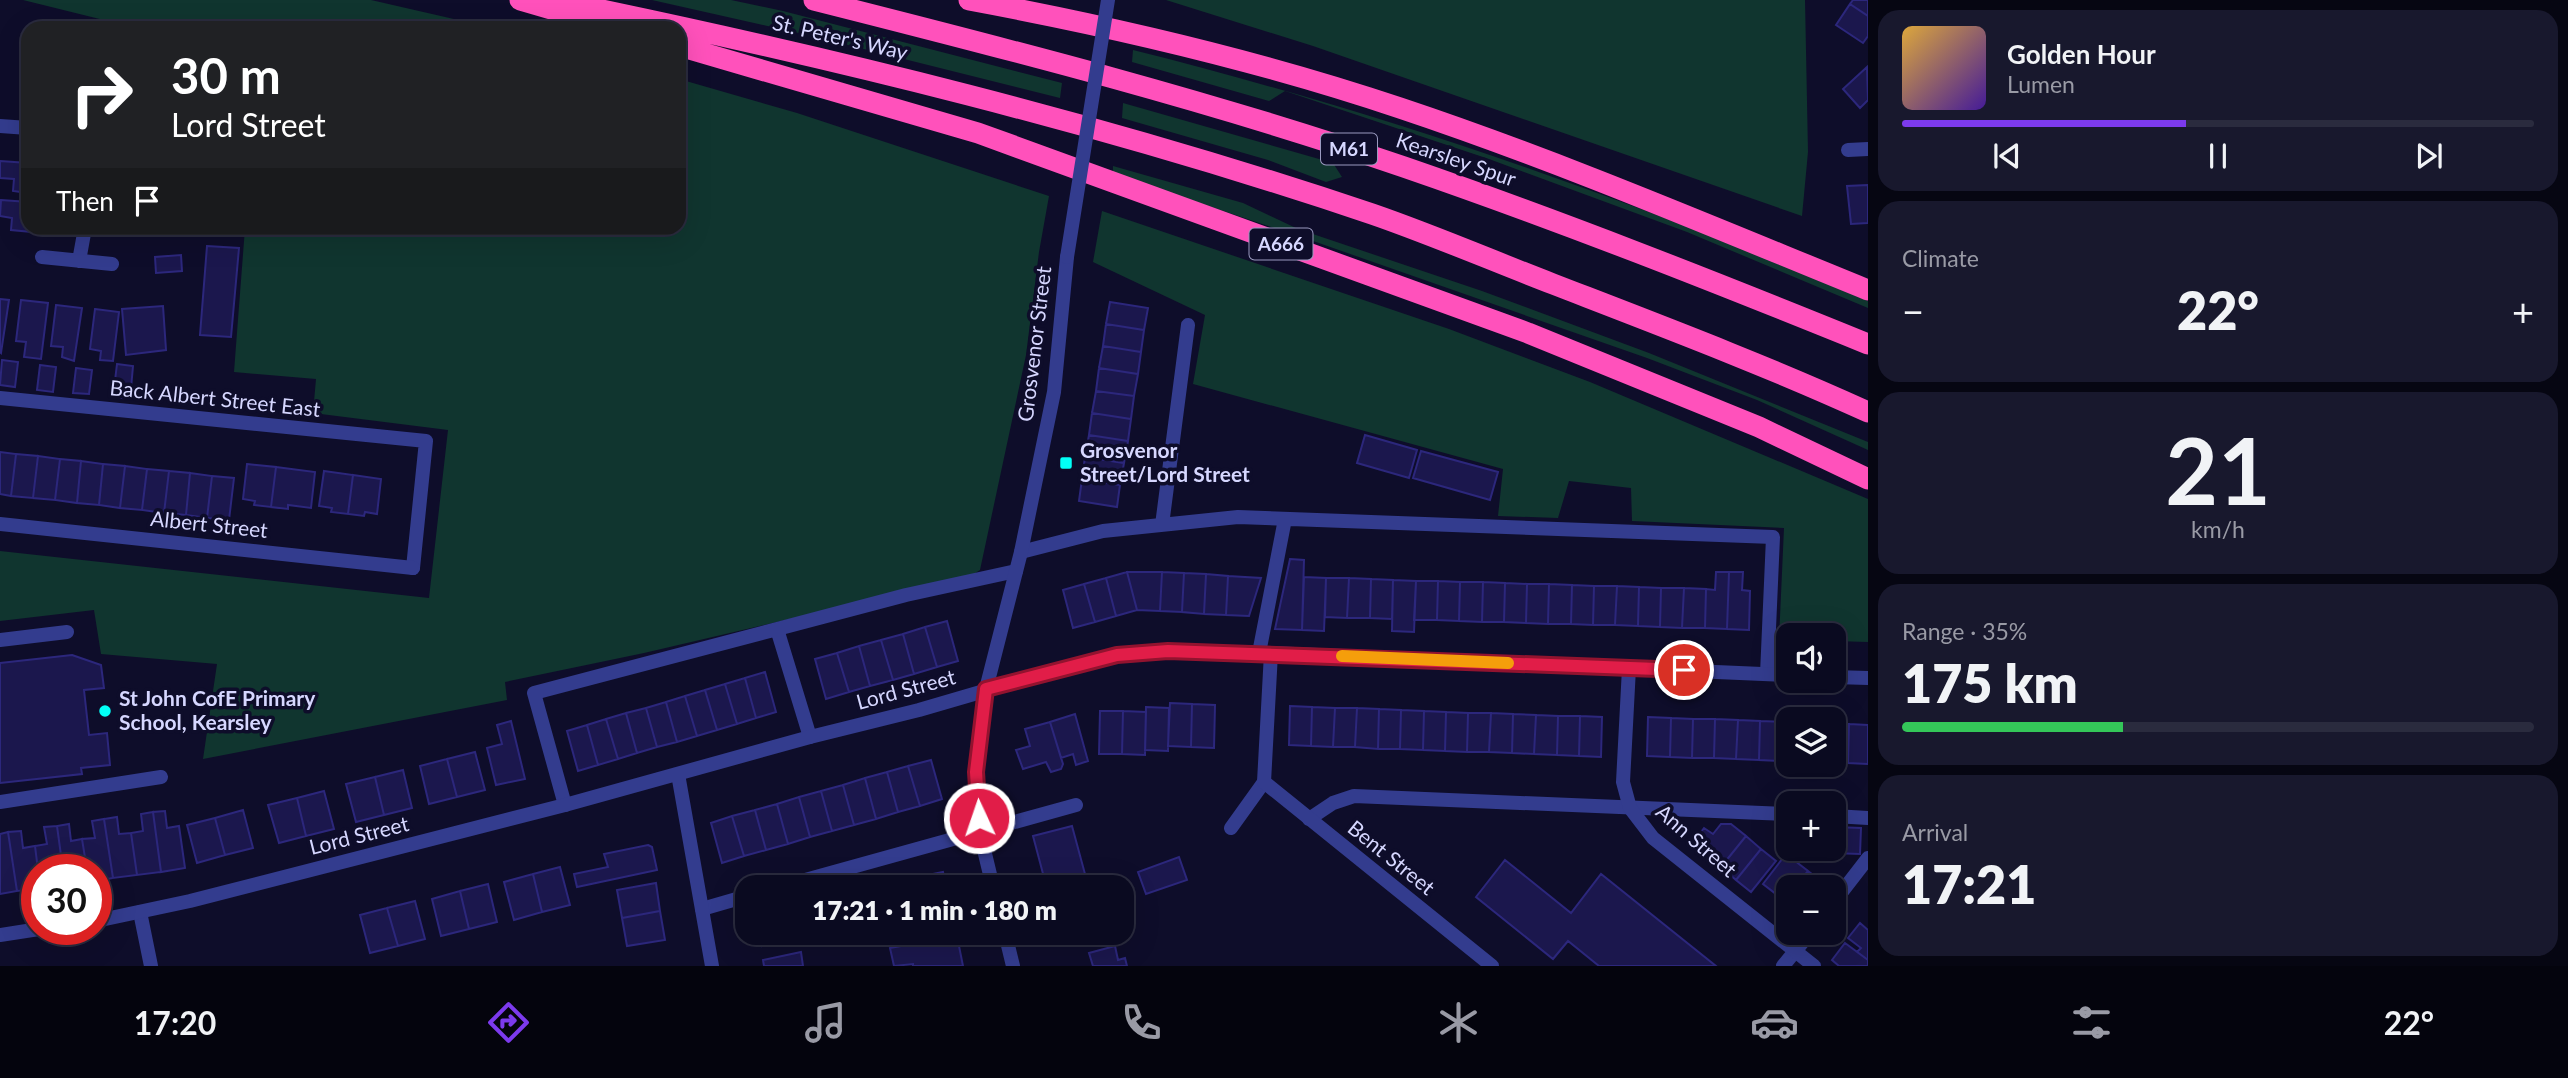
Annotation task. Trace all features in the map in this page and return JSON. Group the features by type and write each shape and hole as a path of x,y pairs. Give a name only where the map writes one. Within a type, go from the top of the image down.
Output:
{"highway":[{"path":"520,0 592,21"},
{"name":"St. Peter's Way","path":"554,0 649,21"},
{"name":"Kearsley Spur","path":"814,0 981,42 1214,107 1403,167 1686,270 1868,344"},
{"path":"969,0 1207,51 1399,107 1598,180 1868,290"},
{"name":"St. Peter's Way","path":"686,29 872,70 1072,122 1374,215 1747,359 1868,412"},
{"name":"A666","path":"686,48 978,134 1515,329 1759,427 1868,479"}],"street":[{"name":"Grosvenor Street","path":"990,875 980,833 976,772 986,689 1021,552 1054,392 1067,257 1108,0"},
{"path":"0,125 21,127"},
{"path":"1848,150 1868,149"},
{"path":"79,261 84,235"},
{"path":"41,257 112,264"},
{"path":"1162,525 1188,325"},
{"name":"Back Albert Street East","path":"0,398 426,441 413,568"},
{"path":"1021,552 1103,531 1238,517 1773,537 1766,674"},
{"path":"1231,828 1264,782 1265,653 1285,519"},
{"name":"Albert Street","path":"0,524 413,568"},
{"path":"565,805 534,693 906,595 1016,571"},
{"path":"777,629 810,737"},
{"path":"0,640 66,632"},
{"name":"Lord Street","path":"112,918 190,901 565,805 1117,655 1168,651 1265,653 1776,674"},
{"name":"Ann Street","path":"1629,668 1623,782 1630,808 1653,838 1814,966"},
{"path":"1846,677 1868,678"},
{"path":"678,774 712,966"},
{"path":"0,802 161,777"},
{"name":"Bent Street","path":"1264,782 1492,966"},
{"path":"1309,819 1333,803 1354,796 1776,814"},
{"path":"824,875 1076,805"},
{"path":"1846,817 1868,818"},
{"path":"1846,887 1868,859"},
{"path":"702,909 735,899"},
{"path":"140,912 151,966"},
{"path":"0,935 21,932"},
{"path":"1008,945 1013,966"},
{"path":"1783,966 1800,945"}],"green space":[{"path":"23,0 371,0 462,21 108,21"},
{"path":"652,0 731,0 783,11 1062,83 1060,98 812,36"},
{"path":"1166,0 1805,0 1808,152 1802,216 1313,46"},
{"path":"1133,50 1285,91 1269,101 1132,62"},
{"path":"686,81 797,113 1049,196 1026,355 980,570 969,577 644,653 505,682 507,700 203,759 217,664 101,654 94,610 0,621 0,551 429,598 448,430 313,413 316,379 234,372 244,235 686,235"},
{"path":"1288,92 1506,160 1597,193 1688,227 1868,301 1868,308 1687,232 1489,159"},
{"path":"1123,103 1333,163 1342,177 1326,182 1268,160 1122,118"},
{"path":"1113,166 1243,203 1298,229 1482,291 1649,353 1868,442 1868,450 1757,400 1647,358 1113,174"},
{"path":"1102,211 1449,329 1590,382 1868,499 1868,642 1846,641 1846,623 1780,623 1784,528 1632,521 1631,488 1569,481 1558,518 1498,516 1503,469 1193,384 1205,315 1093,262"}],"building":[{"path":"1853,0 1868,0 1868,16 1850,4"},
{"path":"1850,4 1868,16 1868,36 1863,43 1836,25"},
{"path":"1867,67 1868,100 1860,108 1843,89"},
{"path":"0,161 21,162 21,192 13,191 14,179 0,178"},
{"path":"1868,185 1868,223 1851,224 1847,186"},
{"path":"1,200 21,201 21,231 11,230 12,218 0,216"},
{"path":"207,246 239,248 231,337 200,335"},
{"path":"181,255 182,271 156,273 155,257"},
{"path":"0,299 9,300 1,353 0,352"},
{"path":"21,300 48,303 41,359 24,357 26,342 16,341"},
{"path":"1110,302 1148,308 1144,330 1106,324"},
{"path":"56,305 82,308 74,361 62,357 63,347 51,346"},
{"path":"163,306 166,350 126,355 122,309"},
{"path":"95,309 119,312 113,361 100,360 101,351 90,349"},
{"path":"1106,324 1144,330 1141,352 1103,346"},
{"path":"1103,346 1141,352 1138,374 1099,368"},
{"path":"2,360 18,362 15,387 0,385"},
{"path":"117,364 133,366 130,399 113,397"},
{"path":"40,365 56,367 53,392 37,390"},
{"path":"76,368 92,370 89,394 73,393"},
{"path":"1099,368 1138,374 1134,396 1096,391"},
{"path":"1096,391 1134,396 1131,419 1092,413"},
{"path":"1092,413 1131,419 1128,441 1089,435"},
{"path":"1089,435 1128,441 1124,463 1085,457"},
{"path":"1365,435 1417,450 1409,478 1357,463"},
{"path":"1421,451 1498,472 1490,500 1413,478"},
{"path":"0,452 16,454 11,496 0,494"},
{"path":"16,454 38,456 33,498 11,496"},
{"path":"38,456 60,459 55,500 33,498"},
{"path":"1085,457 1124,463 1120,485 1082,479"},
{"path":"60,459 81,461 77,503 55,500"},
{"path":"81,461 103,464 99,505 77,503"},
{"path":"103,464 125,466 120,508 99,505"},
{"path":"247,464 276,467 271,507 254,505 255,501 243,499"},
{"path":"125,466 147,469 142,510 120,508"},
{"path":"276,467 315,472 311,508 288,505 288,509 271,507"},
{"path":"147,469 169,471 164,513 142,510"},
{"path":"169,471 190,473 186,515 164,513"},
{"path":"324,471 353,475 348,514 331,512 332,508 319,506"},
{"path":"190,473 212,476 207,518 186,515"},
{"path":"353,475 381,479 377,514 348,514"},
{"path":"212,476 234,478 229,520 207,518"},
{"path":"1082,479 1120,485 1117,507 1079,501"},
{"path":"1290,559 1304,560 1302,630 1275,629"},
{"path":"1127,572 1162,572 1160,611 1137,610"},
{"path":"1127,572 1137,610 1116,616 1106,578"},
{"path":"1162,572 1184,573 1182,612 1160,611"},
{"path":"1716,572 1729,572 1727,629 1705,628 1706,589 1715,590"},
{"path":"1729,572 1743,572 1742,590 1750,591 1749,630 1727,629"},
{"path":"1184,573 1206,574 1204,614 1182,612"},
{"path":"1206,574 1228,576 1226,615 1204,614"},
{"path":"1228,576 1261,578 1249,616 1226,615"},
{"path":"1304,577 1326,578 1324,631 1302,630"},
{"path":"1106,578 1116,616 1095,622 1084,584"},
{"path":"1326,578 1349,578 1347,618 1325,617"},
{"path":"1349,578 1371,579 1370,618 1347,618"},
{"path":"1371,579 1393,580 1392,619 1370,618"},
{"path":"1393,580 1416,581 1414,632 1392,631"},
{"path":"1416,581 1438,581 1437,620 1414,620"},
{"path":"1438,581 1460,582 1459,621 1437,620"},
{"path":"1460,582 1483,582 1482,622 1459,621"},
{"path":"1483,582 1505,583 1504,622 1482,622"},
{"path":"1505,583 1527,584 1526,623 1504,622"},
{"path":"1084,584 1095,622 1073,628 1063,590"},
{"path":"1527,584 1549,584 1548,624 1526,623"},
{"path":"1549,584 1572,585 1571,624 1548,624"},
{"path":"1572,585 1594,586 1593,625 1571,624"},
{"path":"1594,586 1617,586 1615,625 1593,625"},
{"path":"1617,586 1639,587 1638,626 1615,625"},
{"path":"1639,587 1661,588 1660,627 1638,626"},
{"path":"1661,588 1684,588 1682,628 1660,627"},
{"path":"1684,588 1706,589 1705,628 1682,628"},
{"path":"947,621 958,661 937,667 925,627"},
{"path":"925,627 937,667 914,674 903,634"},
{"path":"903,634 914,674 893,680 881,640"},
{"path":"881,640 893,680 870,686 859,646"},
{"path":"859,646 870,686 849,692 837,653"},
{"path":"837,653 849,692 826,699 815,659"},
{"path":"72,655 101,665 104,688 84,690 89,735 107,733 110,765 81,768 82,774 0,783 0,663"},
{"path":"765,672 776,712 756,718 745,678"},
{"path":"745,678 756,718 737,724 725,684"},
{"path":"725,684 737,724 717,730 705,690"},
{"path":"705,690 717,730 697,736 685,696"},
{"path":"685,696 697,736 677,742 666,702"},
{"path":"666,702 677,742 657,747 646,708"},
{"path":"1170,703 1192,704 1191,747 1168,746"},
{"path":"1192,704 1215,705 1214,748 1191,747"},
{"path":"1290,706 1312,707 1311,746 1289,745"},
{"path":"1146,707 1169,708 1168,751 1145,750"},
{"path":"1312,707 1335,708 1333,747 1311,746"},
{"path":"646,708 657,747 637,753 626,713"},
{"path":"1335,708 1357,708 1355,747 1333,747"},
{"path":"1357,708 1379,709 1378,749 1355,747"},
{"path":"1379,709 1401,710 1400,749 1378,749"},
{"path":"1401,710 1424,711 1423,750 1400,749"},
{"path":"1100,711 1123,711 1122,754 1099,754"},
{"path":"1123,711 1146,712 1145,755 1122,754"},
{"path":"1424,711 1446,712 1445,751 1423,750"},
{"path":"1446,712 1468,713 1467,752 1445,751"},
{"path":"626,713 637,753 618,759 606,719"},
{"path":"1468,713 1491,713 1489,752 1467,752"},
{"path":"1491,713 1513,714 1512,753 1489,752"},
{"path":"1075,714 1088,761 1076,765 1073,754 1061,758 1050,722"},
{"path":"1513,714 1536,715 1534,754 1512,753"},
{"path":"1536,715 1558,716 1557,755 1534,754"},
{"path":"1558,716 1580,716 1579,756 1557,755"},
{"path":"1580,716 1602,717 1601,757 1579,756"},
{"path":"1648,717 1671,718 1670,757 1647,756"},
{"path":"1671,718 1693,719 1692,758 1670,757"},
{"path":"606,719 618,759 598,765 587,725"},
{"path":"1693,719 1715,719 1714,758 1692,758"},
{"path":"1715,719 1738,720 1736,759 1714,758"},
{"path":"1738,720 1760,721 1759,760 1736,759"},
{"path":"511,721 525,779 496,785 487,748 502,744 497,725"},
{"path":"1760,721 1776,722 1776,761 1759,760"},
{"path":"1050,722 1063,764 1061,769 1051,772 1046,762 1023,769 1016,750 1030,746 1025,729"},
{"path":"1846,724 1849,724 1846,763"},
{"path":"1849,724 1868,725 1868,764 1848,763"},
{"path":"587,725 598,765 578,771 567,731"},
{"path":"475,752 485,790 457,797 447,759"},
{"path":"447,759 457,797 429,804 420,766"},
{"path":"931,760 942,799 920,806 908,766"},
{"path":"908,766 920,806 898,812 887,772"},
{"path":"403,770 412,808 384,815 375,777"},
{"path":"887,772 898,812 876,819 865,778"},
{"path":"375,777 384,815 356,822 346,784"},
{"path":"865,778 876,819 854,825 843,785"},
{"path":"843,785 854,825 832,831 821,791"},
{"path":"324,791 334,829 306,836 297,798"},
{"path":"821,791 832,831 810,837 799,797"},
{"path":"799,797 810,837 788,844 777,804"},
{"path":"297,798 306,836 279,843 268,805"},
{"path":"777,804 788,844 766,850 755,810"},
{"path":"243,810 253,848 225,855 215,818"},
{"path":"755,810 766,850 744,856 732,816"},
{"path":"165,811 167,828 179,826 185,868 161,872 153,812"},
{"path":"153,812 161,872 137,875 131,833 143,831 141,814"},
{"path":"732,816 744,856 722,863 711,823"},
{"path":"117,817 119,834 131,833 137,875 113,878 112,854 109,854 104,819"},
{"path":"215,818 225,855 197,863 187,825"},
{"path":"104,819 109,854 84,854 82,839 95,838 92,821"},
{"path":"69,824 71,841 82,839 84,854 61,854 57,826"},
{"path":"1721,824 1731,824 1746,836 1721,867 1692,844 1704,828 1713,834"},
{"path":"57,826 61,854 36,854 35,846 47,844 44,827"},
{"path":"1072,826 1085,874 1043,875 1033,836"},
{"path":"1846,827 1861,828 1860,854 1846,854"},
{"path":"21,831 23,848 35,846 36,854 21,854 21,891 17,891 8,832"},
{"path":"8,832 17,891 0,894 0,834"},
{"path":"1746,836 1761,849 1736,880 1721,867"},
{"path":"648,845 652,847 657,870 577,887 574,874 608,867 604,854"},
{"path":"1761,849 1776,861 1751,892 1736,880"},
{"path":"1179,857 1187,880 1146,894 1138,872"},
{"path":"1505,860 1571,913 1601,874 1716,966 1599,966 1568,941 1553,959 1476,897"},
{"path":"1781,861 1795,861 1808,871 1805,875 1776,875 1776,894 1763,884"},
{"path":"560,867 570,905 542,912 533,874"},
{"path":"533,874 542,912 514,920 504,882"},
{"path":"656,883 660,911 622,918 617,890"},
{"path":"488,884 497,922 469,929 460,891"},
{"path":"460,891 469,929 441,936 432,899"},
{"path":"415,901 425,939 398,946 387,908"},
{"path":"387,908 398,946 370,953 360,915"},
{"path":"660,911 665,940 627,946 622,918"},
{"path":"1860,923 1868,930 1868,960 1857,952 1861,948 1848,938"},
{"path":"1846,944 1868,960 1868,966 1839,966 1832,960"},
{"path":"907,945 959,945 963,966 894,966 890,948"},
{"path":"1115,946 1118,960 1125,958 1127,966 1093,966 1089,953"},
{"path":"801,952 803,966 764,966 763,960"}],"slow traffic":[{"path":"1342,656 1508,663"}],"place":[{"name":"Grosvenor Street/Lord Street","path":"1066,463"},
{"name":"St John CofE Primary School, Kearsley","path":"105,711"}],"route":[{"path":"979,818 976,772 986,689 1117,655 1168,651 1259,653 1684,670"}]}
